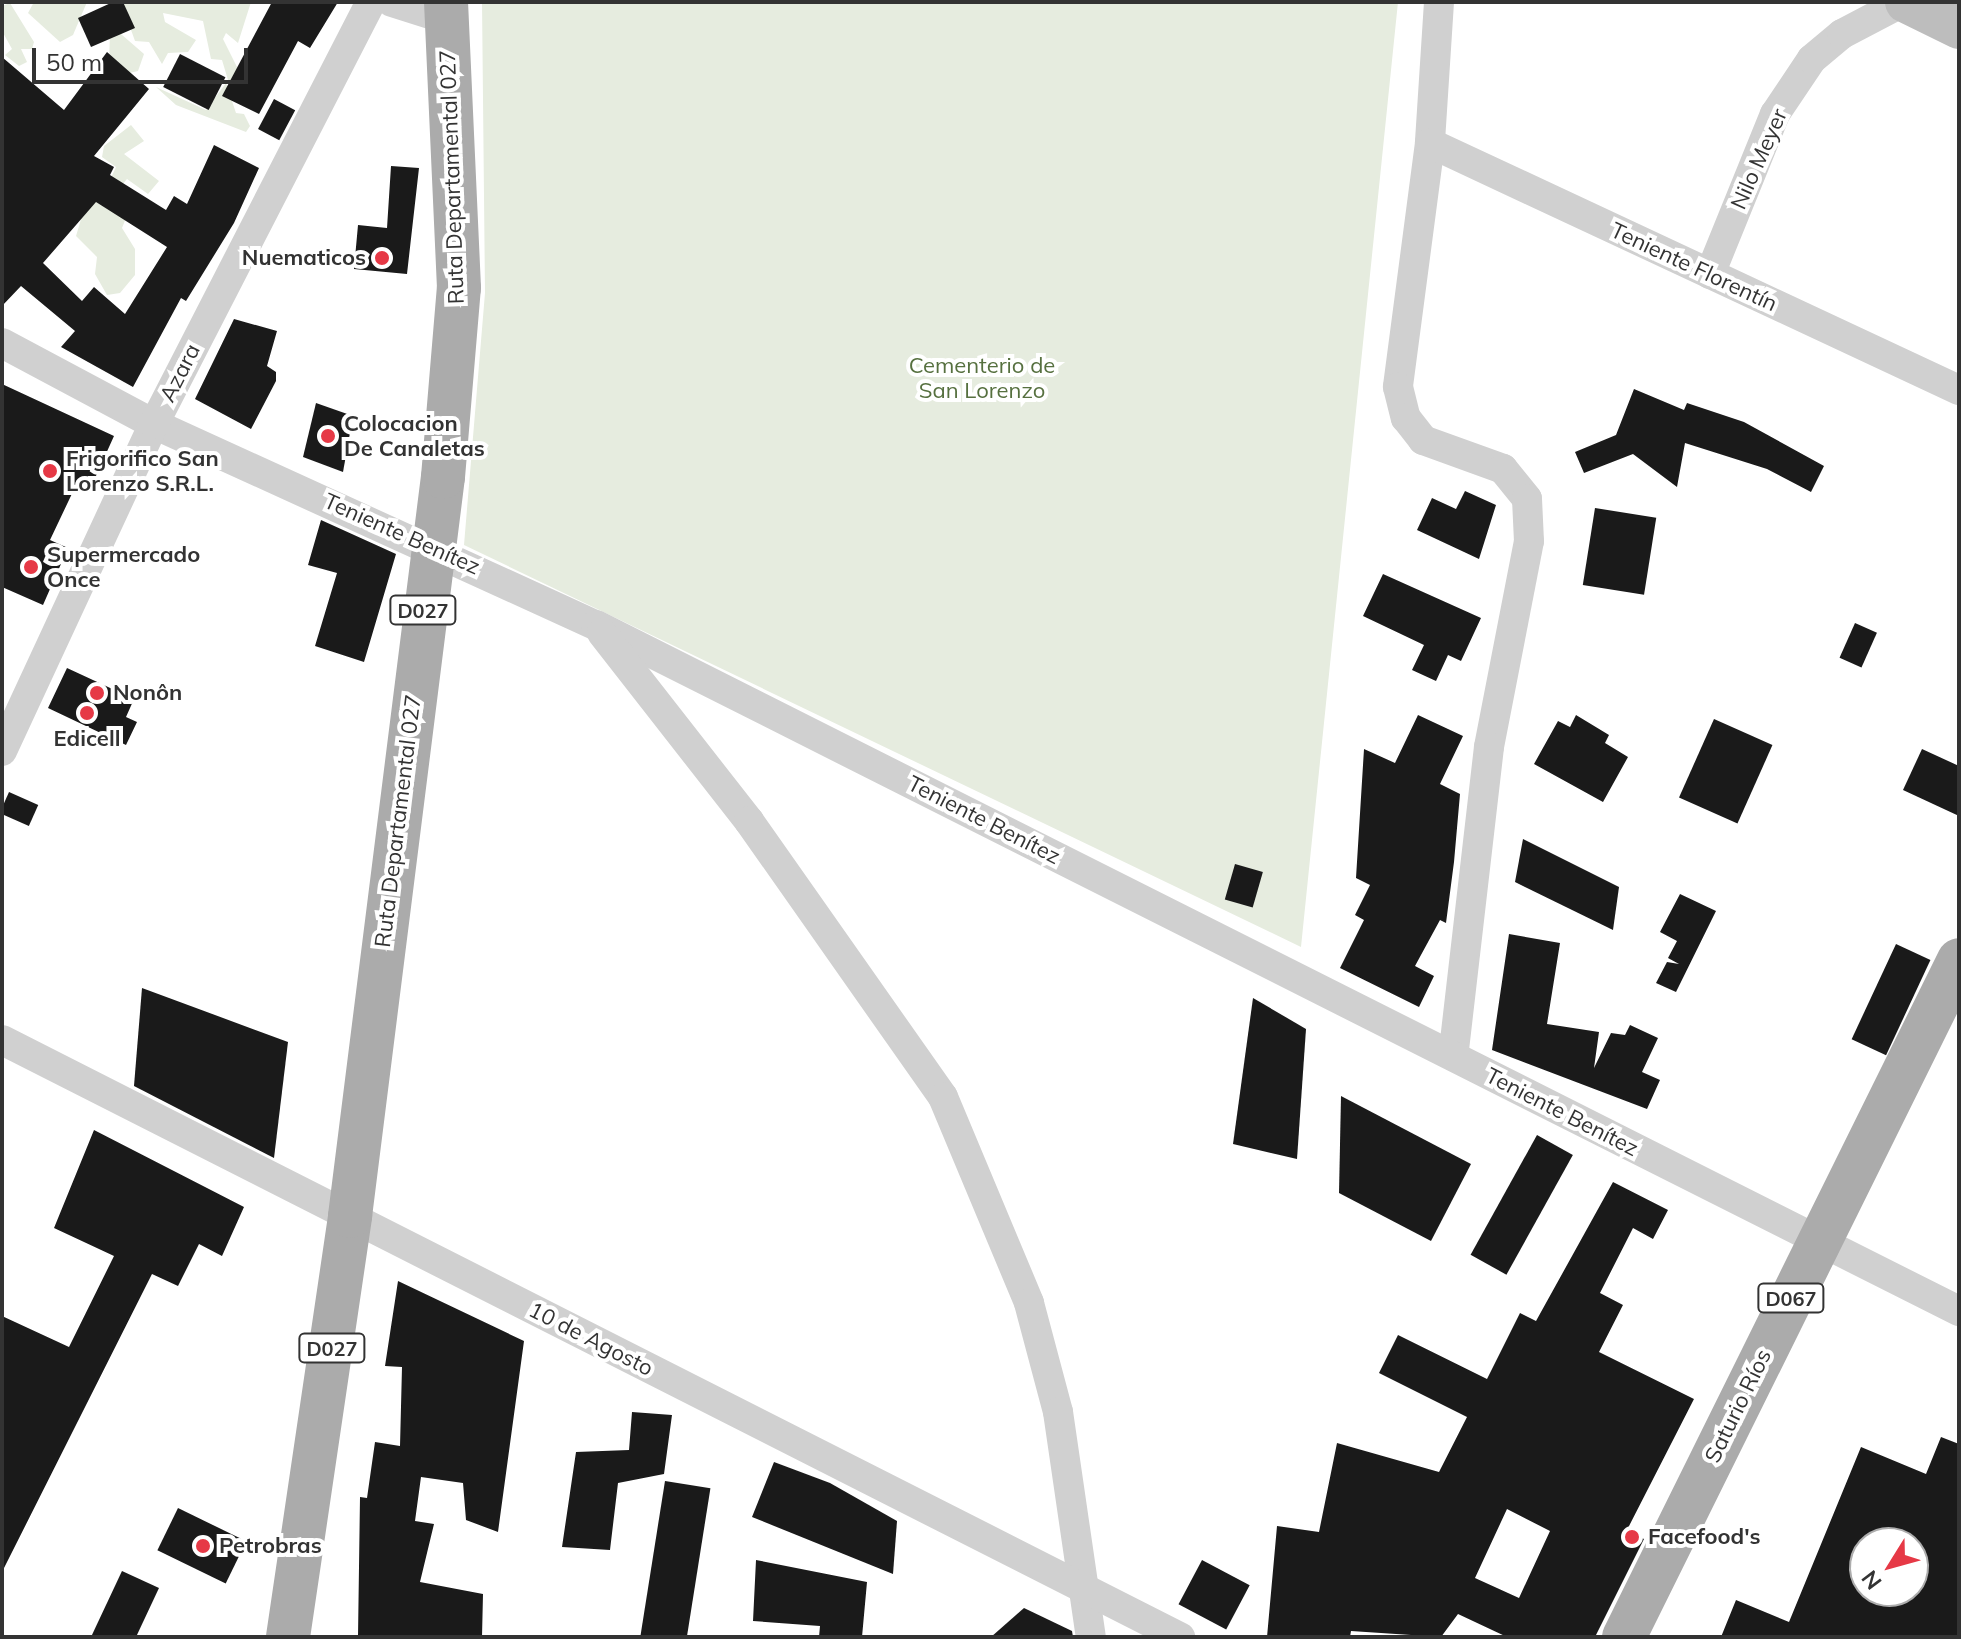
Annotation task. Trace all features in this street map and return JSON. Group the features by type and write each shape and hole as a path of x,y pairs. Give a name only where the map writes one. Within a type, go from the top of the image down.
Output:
{"main road":[{"name":"Ruta Departamental 027","path":"288,1637 350,1216 459,288 446,11"},
{"name":"Saturio Ríos","path":"1624,1637 1959,960"}],"street":[{"name":"Azara","path":"2,751 154,424 371,2"},
{"path":"392,2 446,11"},
{"path":"1439,2 1430,143 1398,387 1406,418 1423,440 1503,469 1527,499 1529,541 1489,747 1453,1056"},
{"path":"1905,2 1959,28"},
{"name":"Nilo Meyer","path":"1710,274 1775,114 1812,59 1842,34 1905,2"},
{"name":"Teniente Florentín","path":"1430,143 1959,390"},
{"name":"Teniente Benítez","path":"2,343 154,424 431,546 596,625 1959,1311"},
{"path":"596,625 749,821 943,1097 1029,1303 1058,1412 1091,1637"},
{"name":"10 de Agosto","path":"2,1040 1180,1637"}],"green space":[{"path":"34,2 87,2 73,35 60,42 28,13"},
{"path":"121,2 251,2 238,43 226,33 223,39 246,85 228,80 222,60 211,59 203,21 163,13 165,22 196,40 188,52 168,53 162,64 149,42 135,41"},
{"name":"Cementerio de San Lorenzo","path":"482,2 1398,2 1301,947 464,545 485,293"},
{"path":"10,3 34,42 32,49 21,49 27,62 19,66 5,55 12,49 2,31 2,6"},
{"path":"110,34 121,34 144,54 138,71 125,74 109,60"},
{"path":"226,83 236,113 244,114 250,126 246,132 176,105 156,87 206,110"},
{"path":"131,125 144,141 124,154 159,181 148,194 127,179 117,191 108,184 116,167 102,157 104,146"},
{"path":"88,196 126,218 122,228 135,249 135,275 120,293 107,295 95,274 97,257 76,236"}],"building":[{"path":"113,2 123,2 135,28 91,47 78,18"},
{"path":"272,2 338,2 310,48 298,41 259,114 222,96"},
{"path":"107,52 149,89 94,156 114,167 110,175 166,210 174,196 187,204 214,145 259,168 234,223 186,301 181,298 133,387 61,347 75,331 21,286 2,306 2,57 64,110","holes":["96,202 167,247 125,314 94,287 82,301 43,263"]},
{"path":"180,54 225,77 209,110 163,87"},
{"path":"274,99 295,110 279,140 258,129"},
{"path":"391,166 419,168 407,274 354,269 358,225 387,228"},
{"path":"234,319 277,331 267,366 276,372 276,381 251,429 195,399"},
{"path":"2,384 114,436 91,487 78,481 50,540 68,548 43,605 2,587"},
{"path":"1634,389 1684,410 1687,403 1744,422 1824,466 1811,492 1767,469 1685,443 1677,487 1633,454 1584,473 1575,452 1616,435"},
{"name":"Colocacion De Canaletas","path":"316,403 353,416 343,472 303,457"},
{"path":"1465,491 1496,505 1479,559 1417,530 1432,498 1456,509"},
{"path":"1595,508 1656,518 1644,595 1583,585"},
{"path":"321,520 396,554 364,662 315,646 337,573 308,565"},
{"path":"1383,574 1481,618 1461,661 1448,655 1436,681 1412,670 1424,645 1363,616"},
{"path":"1855,623 1877,633 1861,667 1840,658"},
{"path":"67,668 134,699 126,717 137,722 126,745 48,708"},
{"path":"1418,715 1463,736 1440,784 1460,794 1454,862 1446,923 1440,920 1415,966 1434,976 1419,1007 1340,968 1364,920 1355,915 1370,885 1356,878 1364,749 1395,763"},
{"path":"1576,715 1609,735 1605,743 1628,757 1603,802 1534,764 1558,721 1570,727"},
{"path":"1714,719 1772,745 1737,824 1679,798"},
{"path":"1922,749 1959,766 1959,816 1903,790"},
{"path":"9,792 38,805 29,826 2,814"},
{"path":"1523,839 1619,887 1613,930 1515,882"},
{"path":"1235,864 1263,872 1253,908 1225,900"},
{"path":"1680,894 1716,911 1676,992 1656,983 1667,962 1679,964 1668,958 1677,941 1660,932"},
{"path":"1509,934 1560,943 1547,1024 1599,1032 1594,1068 1611,1033 1625,1035 1630,1025 1658,1038 1642,1072 1660,1080 1647,1109 1492,1050"},
{"path":"1896,944 1930,960 1886,1055 1852,1039"},
{"path":"142,988 288,1042 274,1158 134,1086"},
{"path":"1253,998 1306,1029 1297,1159 1233,1144"},
{"path":"1341,1096 1471,1164 1431,1241 1339,1193"},
{"path":"94,1130 244,1207 222,1256 199,1244 178,1286 152,1274 2,1572 2,1316 69,1347 114,1256 54,1228"},
{"path":"1537,1135 1573,1155 1506,1275 1471,1255"},
{"path":"1613,1182 1668,1210 1653,1239 1633,1228 1600,1293 1623,1305 1599,1352 1694,1399 1627,1530 1644,1539 1595,1637 1507,1637 1458,1614 1441,1637 1351,1631 1350,1637 1267,1637 1277,1526 1319,1532 1337,1443 1439,1472 1467,1417 1379,1373 1398,1335 1487,1379 1520,1313 1536,1321","holes":["1507,1509 1550,1531 1519,1598 1475,1578"]},
{"path":"398,1281 524,1341 498,1532 466,1520 463,1483 421,1477 415,1521 434,1524 420,1582 483,1594 482,1637 358,1637 360,1497 367,1498 375,1442 400,1446 402,1367 385,1366"},
{"path":"632,1412 672,1415 664,1474 618,1483 610,1550 562,1547 576,1452 629,1450"},
{"path":"1941,1437 1959,1444 1959,1637 1721,1637 1736,1600 1789,1622 1861,1447 1926,1474"},
{"path":"774,1462 830,1483 897,1521 893,1574 752,1517"},
{"path":"665,1481 710,1488 687,1637 640,1636"},
{"name":"Petrobras","path":"178,1508 246,1541 226,1584 157,1550"},
{"path":"756,1560 867,1582 862,1637 819,1637 820,1626 753,1621"},
{"path":"1202,1560 1250,1585 1226,1629 1179,1604"},
{"path":"122,1571 159,1588 136,1637 91,1637"},
{"path":"1024,1608 1072,1631 1073,1637 991,1637"}],"place":[{"name":"Nuematicos","path":"382,258"},
{"name":"Colocacion De Canaletas","path":"328,436"},
{"name":"Frigorifico San Lorenzo S.R.L.","path":"50,471"},
{"name":"Supermercado Once","path":"31,567"},
{"name":"Nonôn","path":"97,693"},
{"name":"Edicell","path":"87,713"},
{"name":"Facefood's","path":"1632,1537"},
{"name":"Petrobras","path":"203,1546"}]}
